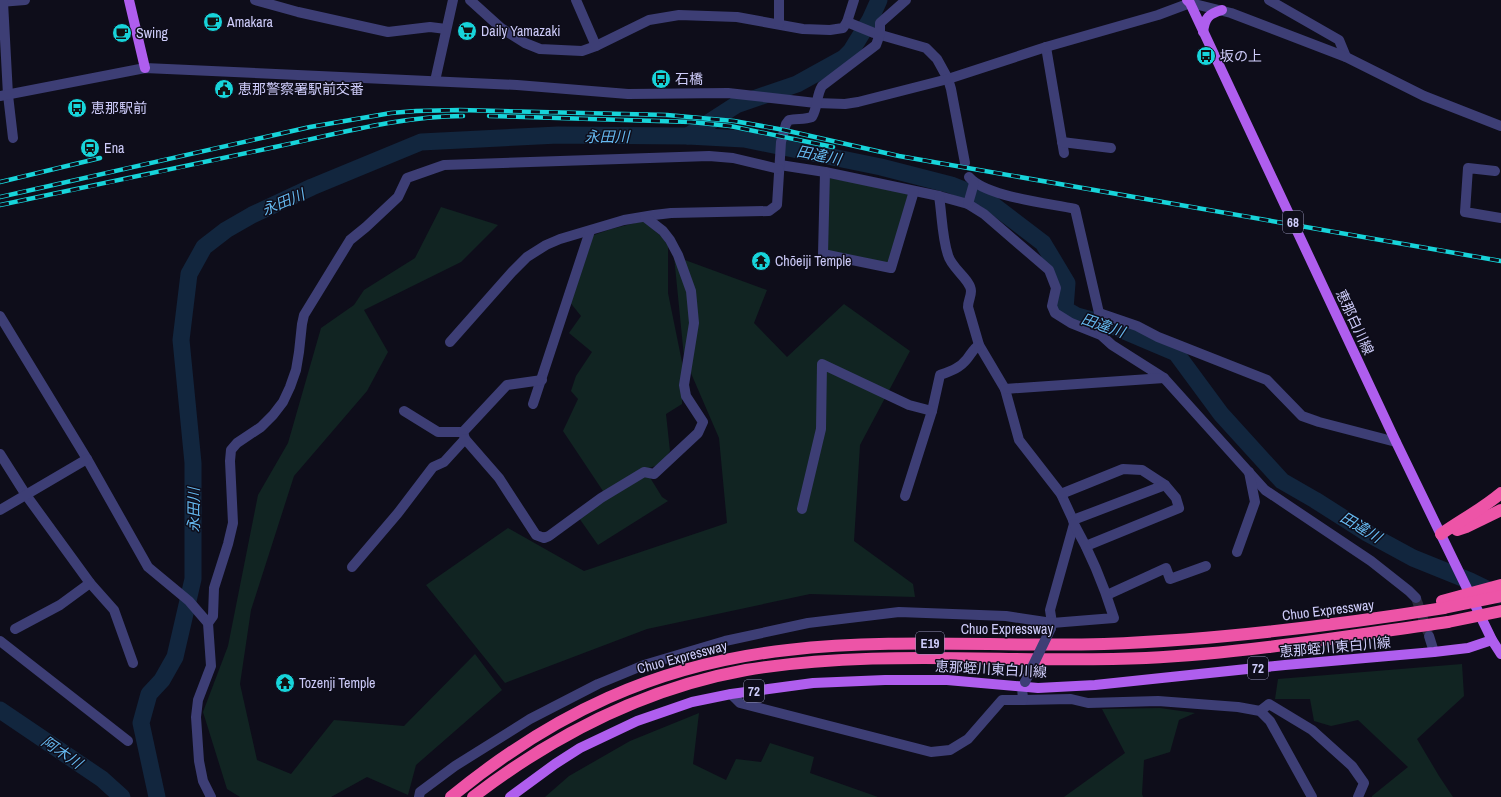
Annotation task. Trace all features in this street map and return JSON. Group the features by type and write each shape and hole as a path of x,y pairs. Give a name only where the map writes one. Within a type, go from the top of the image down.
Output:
{"highway":[{"path":"1441,534 1461,520 1485,507 1501,493"},
{"path":"1441,534 1466,527 1501,510"},
{"path":"1443,604 1501,585"},
{"path":"1443,604 1501,596"},
{"name":"Chuo Expressway","path":"451,797 477,776 517,748 548,728 588,706 637,685 666,675 742,656 787,650 882,644 1094,644 1180,641 1303,629 1397,616 1443,604"},
{"name":"Chuo Expressway","path":"473,797 516,765 602,716 670,689 745,670 798,664 884,658 1146,658 1220,652 1448,622 1501,611"}],"main road":[{"path":"129,0 145,68"},
{"name":"恵那白川線","path":"1189,1 1396,442 1492,640 1501,654"},
{"path":"1203,32 1204,25 1211,14 1222,10"},
{"name":"恵那蛭川東白川線","path":"510,797 543,772 580,748 637,721 692,702 731,694 813,683 885,680 947,680 1096,686 1285,665 1434,652 1468,648 1492,640"}],"street":[{"path":"13,138 4,95 1,2 25,0"},
{"path":"255,0 298,12 388,32 430,27 446,29"},
{"path":"435,80 453,0"},
{"path":"470,0 500,28 525,43 540,49 582,50 596,46 649,20 679,15 737,17 803,29 830,30 843,28 850,23 854,0"},
{"path":"576,0 596,46"},
{"path":"779,0 780,24"},
{"path":"450,342 527,257 546,245 560,239 624,220 671,213 769,211 777,205 781,142 786,124 789,120 806,119 812,117 816,111 818,93 822,86 876,45 880,23 906,0"},
{"path":"1269,0 1338,40 1346,57"},
{"path":"4,95 145,68 435,80 628,94 728,93 816,103 845,104 948,79 1046,47 1158,15 1189,1 1222,10 1346,57 1424,96 1501,126"},
{"path":"850,23 926,48 937,59 948,79 957,117 965,163"},
{"path":"1046,47 1064,153"},
{"path":"1062,142 1111,148"},
{"path":"208,623 213,616 214,588 233,523 230,461 231,450 237,442 261,427 283,402 296,370 304,315 350,240 366,227 398,196 408,178 444,165 686,156 733,158 779,167 825,172 939,196 968,204 984,214 1049,270 1056,288 1052,306 1055,313 1071,323 1101,335 1112,345 1164,378 1265,490 1371,562 1416,598"},
{"path":"1496,171 1468,168 1465,212 1501,218"},
{"path":"825,172 823,254 891,268 914,191"},
{"path":"968,204 972,180 988,190 1075,209 1099,313 1101,335"},
{"path":"418,797 420,792 455,766 530,719 598,684 644,665 725,642 808,623 899,612 1006,616 1051,625 1114,618 1107,595 1061,494 1019,440 1005,389 980,344 968,307 971,291 968,283 951,263 947,254 939,196"},
{"path":"404,411 438,432 464,435 499,478 536,536 544,538 549,536 601,498 644,472 654,474 698,433 703,422 686,396 684,384 694,323 691,291 678,254 670,240 663,231 645,217"},
{"path":"533,404 590,231"},
{"path":"1099,313 1137,326 1158,337 1267,380 1302,416 1319,422 1396,442"},
{"path":"0,316 87,459 148,567 172,586 208,623 212,666 198,700 196,717 199,761 203,781 211,797"},
{"path":"905,496 932,411 940,375 957,369 966,360 975,347 980,344"},
{"path":"802,509 821,429 822,364 909,405 932,411"},
{"path":"1005,389 1164,378"},
{"path":"352,566 398,514 433,467 444,462 464,435 507,385 542,380"},
{"path":"0,454 3,465 90,583 114,610 133,663"},
{"path":"0,510 87,459"},
{"path":"1061,494 1124,469 1142,470 1165,486 1176,498 1179,508 1086,546"},
{"path":"1237,552 1255,502 1249,472"},
{"path":"1074,522 1165,486"},
{"path":"1023,700 1024,684 1051,625 1050,610 1074,522"},
{"path":"1107,595 1166,568 1170,579 1206,566"},
{"path":"15,629 60,605 90,583"},
{"path":"1429,636 1434,652"},
{"path":"0,641 128,741"},
{"path":"731,694 740,703 931,752 950,750 968,739 1002,700 1071,699 1088,703 1158,701 1238,707 1260,711 1270,721 1312,797"},
{"path":"1260,711 1269,704 1312,730 1352,766 1364,783 1358,797"}],"green space":[{"path":"829,178 909,192 890,264 826,251"},
{"path":"441,207 498,225 461,262 364,310 388,352 367,391 294,476 251,610 240,684 257,760 291,774 334,720 404,726 475,654 502,690 416,765 408,795 367,777 331,797 240,797 227,789 203,712 228,646 258,495 288,443 321,328 354,305 364,290 415,258"},
{"path":"643,221 662,237 668,246 668,293 683,367 682,404 666,414 670,451 661,464 640,471 649,476 662,497 668,501 598,545 579,518 607,497 563,431 578,399 571,391 576,376 592,352 569,333 581,316 569,301 591,236"},
{"path":"674,256 767,290 754,323 787,357 844,304 910,351 860,445 854,541 913,584 915,597 810,594 647,629 505,683 426,585 508,528 584,571 727,523 719,438 684,357"},
{"path":"1462,664 1464,696 1417,739 1453,797 1372,797 1408,767 1358,720 1331,726 1314,721 1310,699 1275,699 1278,679"},
{"path":"1160,708 1195,713 1179,720 1170,752 1144,760 1143,797 1064,797 1125,753 1102,709"},
{"path":"699,713 693,764 726,780 736,759 761,762 770,743 814,757 810,773 878,797 545,797 569,776 630,741"}],"waterway":[{"name":"永田川","path":"688,136 736,105 797,84 844,58 851,51 870,20 879,0"},
{"name":"永田川","path":"157,797 141,723 149,694 162,680 175,657 193,579 193,463 181,340 189,274 204,247 226,230 252,215 312,187 421,142 558,135 688,136 744,139 881,167 951,185 984,198 1043,243 1067,283 1065,309 1077,316 1110,325 1176,353 1221,414 1282,481 1367,533 1413,558 1470,581 1499,595"},
{"name":"阿木川","path":"0,710 102,779 122,797"}],"tunnel":[{"path":"1416,598 1428,633"}],"railway":[{"path":"0,197 310,127 391,113 460,110 667,115 734,121 784,130 899,156 1501,261"},
{"path":"0,205 392,122 463,116"},
{"path":"489,116 691,122 730,126 833,147"},
{"path":"0,182 100,158"}],"place":[{"name":"Amakara","path":"213,22"},
{"name":"Daily Yamazaki","path":"467,31"},
{"name":"Swing","path":"122,33"},
{"name":"坂の上","path":"1206,56"},
{"name":"石橋","path":"661,79"},
{"name":"恵那警察署駅前交番","path":"224,89"},
{"name":"恵那駅前","path":"77,108"},
{"name":"Ena","path":"90,148"},
{"name":"Chōeiji Temple","path":"761,261"},
{"name":"Tozenji Temple","path":"285,683"}],"water label":[{"name":"田違川","path":"819,155"},
{"name":"田違川","path":"1103,325"},
{"name":"田違川","path":"1361,527"}]}
